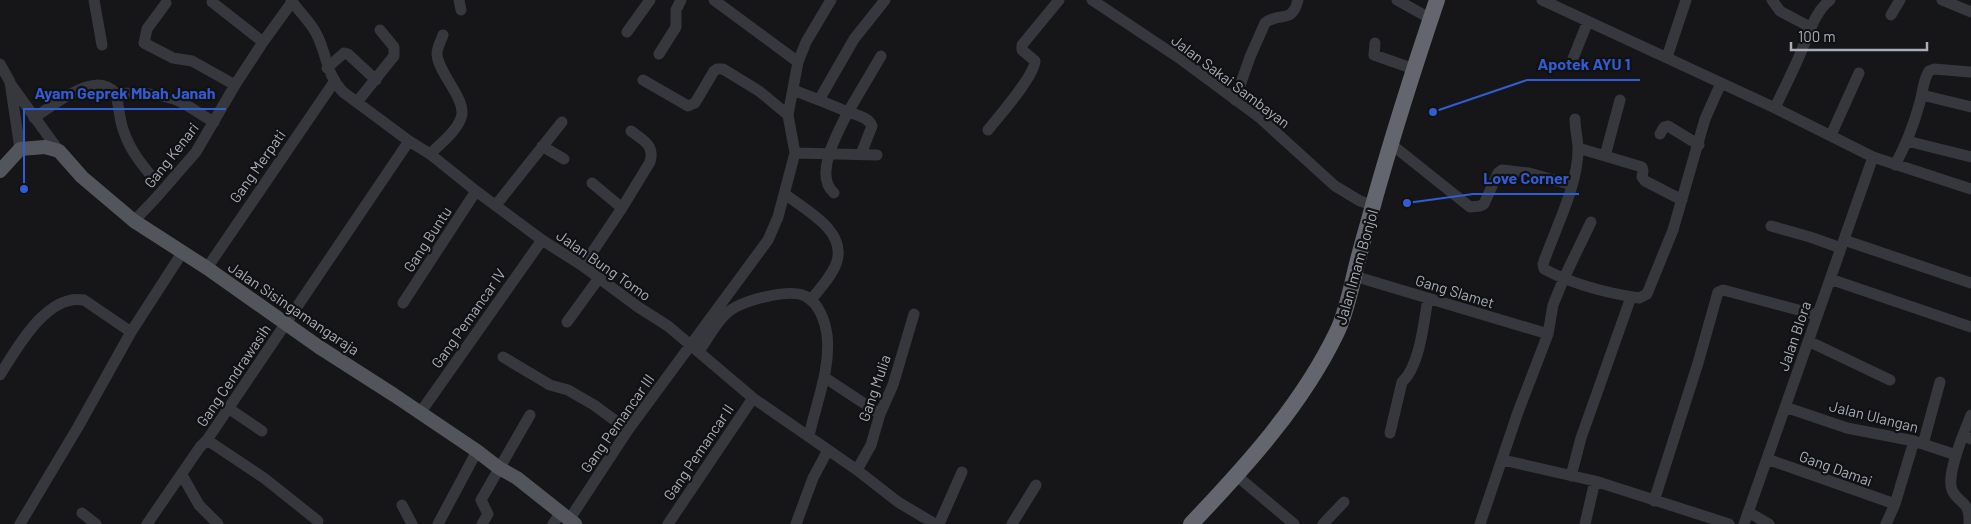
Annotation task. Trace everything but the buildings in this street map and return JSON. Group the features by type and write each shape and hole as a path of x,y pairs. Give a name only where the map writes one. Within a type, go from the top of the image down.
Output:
{"highway":[{"name":"Jalan Imam Bonjol","path":"1191,524 1237,476 1273,431 1324,358 1338,330 1391,144 1437,0"}],"main road":[{"path":"0,171 20,149 45,147 59,151"},
{"name":"Jalan Sisingamangaraja","path":"59,151 82,177 134,221 207,268 477,451 498,468 516,478 564,520"}],"street":[{"path":"94,0 102,46"},
{"path":"659,54 676,27 676,10 681,0"},
{"path":"714,0 798,62"},
{"path":"695,348 768,240 778,217 795,153 788,115 798,62 806,42 831,0"},
{"path":"819,100 854,39 885,0"},
{"path":"988,130 1028,78 1035,64 1035,61 1022,50 1022,45 1059,0"},
{"name":"Jalan Sakai Sambayan","path":"1092,0 1106,4 1259,117 1335,186 1360,201 1373,206"},
{"path":"1235,100 1250,57 1265,23 1269,20 1290,15 1295,11 1298,0"},
{"path":"1396,0 1431,19"},
{"path":"1542,0 1831,134 1873,157 1895,166 1971,189"},
{"path":"1667,57 1686,0"},
{"path":"1772,0 1780,11 1810,27"},
{"path":"1775,108 1804,47 1810,27 1824,4 1830,0"},
{"path":"1892,15 1900,0"},
{"path":"1942,0 1971,12"},
{"name":"Gang Kenari","path":"134,221 155,200 196,152 235,84 292,1"},
{"name":"Jalan Bung Tomo","path":"292,1 317,36 334,82 357,102 409,141 430,154 542,240 583,266 695,348 753,398 857,470 898,502 935,524"},
{"path":"627,32 646,1"},
{"path":"212,2 263,42"},
{"path":"166,3 147,29 144,43 173,58 192,62 235,84"},
{"path":"1570,66 1588,21"},
{"path":"357,102 394,56 394,47 380,30"},
{"path":"430,154 450,134 462,118 462,107 446,78 438,58 437,52 443,35"},
{"path":"1375,43 1374,55 1414,69"},
{"path":"328,68 344,53 348,54 376,80"},
{"path":"834,193 827,187 826,182 828,154 848,112 882,56"},
{"path":"0,64 34,118 59,151"},
{"path":"643,80 688,106 692,106 714,71 723,69 759,91 788,115"},
{"path":"1895,166 1907,141 1928,71 1934,69 1971,72"},
{"path":"1831,134 1859,73"},
{"path":"10,82 20,149"},
{"name":"Gang Merpati","path":"207,268 334,82"},
{"path":"1575,119 1578,148 1572,185 1543,264 1544,269 1594,288 1639,298 1647,294 1673,230 1705,119 1721,83"},
{"path":"34,118 55,103 83,89 98,85 108,87 116,93 136,93 168,97 214,122"},
{"path":"792,90 868,120 872,126 861,154"},
{"path":"116,93 123,131 139,161 154,179"},
{"path":"1922,95 1971,107"},
{"path":"1605,156 1620,100"},
{"path":"496,206 562,122"},
{"path":"1660,134 1664,127 1668,126 1699,145"},
{"path":"583,266 650,162 652,154 649,146 631,131"},
{"name":"Gang Cendrawasih","path":"147,524 200,447 207,440 409,141"},
{"path":"1907,141 1971,157"},
{"path":"1391,144 1470,207 1484,204 1498,173 1502,170 1529,172 1572,185"},
{"path":"542,146 564,159"},
{"path":"1578,148 1642,167 1642,177 1645,182 1682,200"},
{"path":"795,153 877,155"},
{"name":"Jalan Blora","path":"1744,524 1873,157"},
{"path":"592,183 622,208"},
{"name":"Gang Buntu","path":"403,303 476,191"},
{"path":"785,194 831,232 836,240 837,260 811,300"},
{"path":"1480,524 1518,412 1548,334 1553,305 1590,222"},
{"path":"1771,226 1842,244 1971,283"},
{"name":"Gang Pemancar IV","path":"420,413 542,240"},
{"path":"20,524 78,427 131,332 182,253"},
{"name":"Gang Slamet","path":"1354,276 1548,334"},
{"path":"567,322 599,278"},
{"path":"1830,279 1971,327"},
{"path":"1654,500 1698,363 1718,292 1723,290 1817,315"},
{"path":"695,348 726,314 748,301 798,294 811,300 818,308 827,334 828,348 824,377 808,436"},
{"path":"1571,476 1581,438 1631,297"},
{"path":"0,375 43,315 59,303 68,300 75,298 84,300 131,332"},
{"path":"1390,433 1402,382 1408,376 1421,335 1428,298"},
{"name":"Gang Mulia","path":"857,470 871,445 880,414 893,385 914,314"},
{"path":"1808,341 1890,380"},
{"name":"Gang Pemancar III","path":"564,520 628,430 695,348"},
{"path":"503,357 550,385 568,390 628,430"},
{"path":"824,377 880,414"},
{"path":"1886,524 1919,442 1940,382"},
{"name":"Gang Pemancar II","path":"668,524 753,398"},
{"name":"Jalan Ulangan","path":"1785,407 1847,428 1919,442 1956,455"},
{"path":"228,408 262,431"},
{"path":"482,524 488,514 481,500 530,415"},
{"path":"1969,524 1965,504 1951,488 1950,480 1956,455 1967,437 1971,415"},
{"path":"207,440 264,478 318,520"},
{"path":"796,524 813,478 828,450"},
{"path":"438,524 477,451"},
{"name":"Gang Damai","path":"1767,459 1895,504"},
{"path":"1503,460 1595,481 1729,524"},
{"path":"939,524 962,472"},
{"path":"182,475 199,505 218,524"},
{"path":"1237,476 1294,524"},
{"path":"1585,524 1595,481"},
{"path":"1012,524 1036,486"},
{"path":"1323,524 1344,502"},
{"path":"402,505 412,524"},
{"path":"1748,512 1769,524"},
{"path":"82,513 96,524"}],"place":[{"name":"Apotek AYU 1","path":"1433,112"},
{"name":"Ayam Geprek Mbah Janah","path":"24,189"},
{"name":"Love Corner","path":"1407,203"}]}
